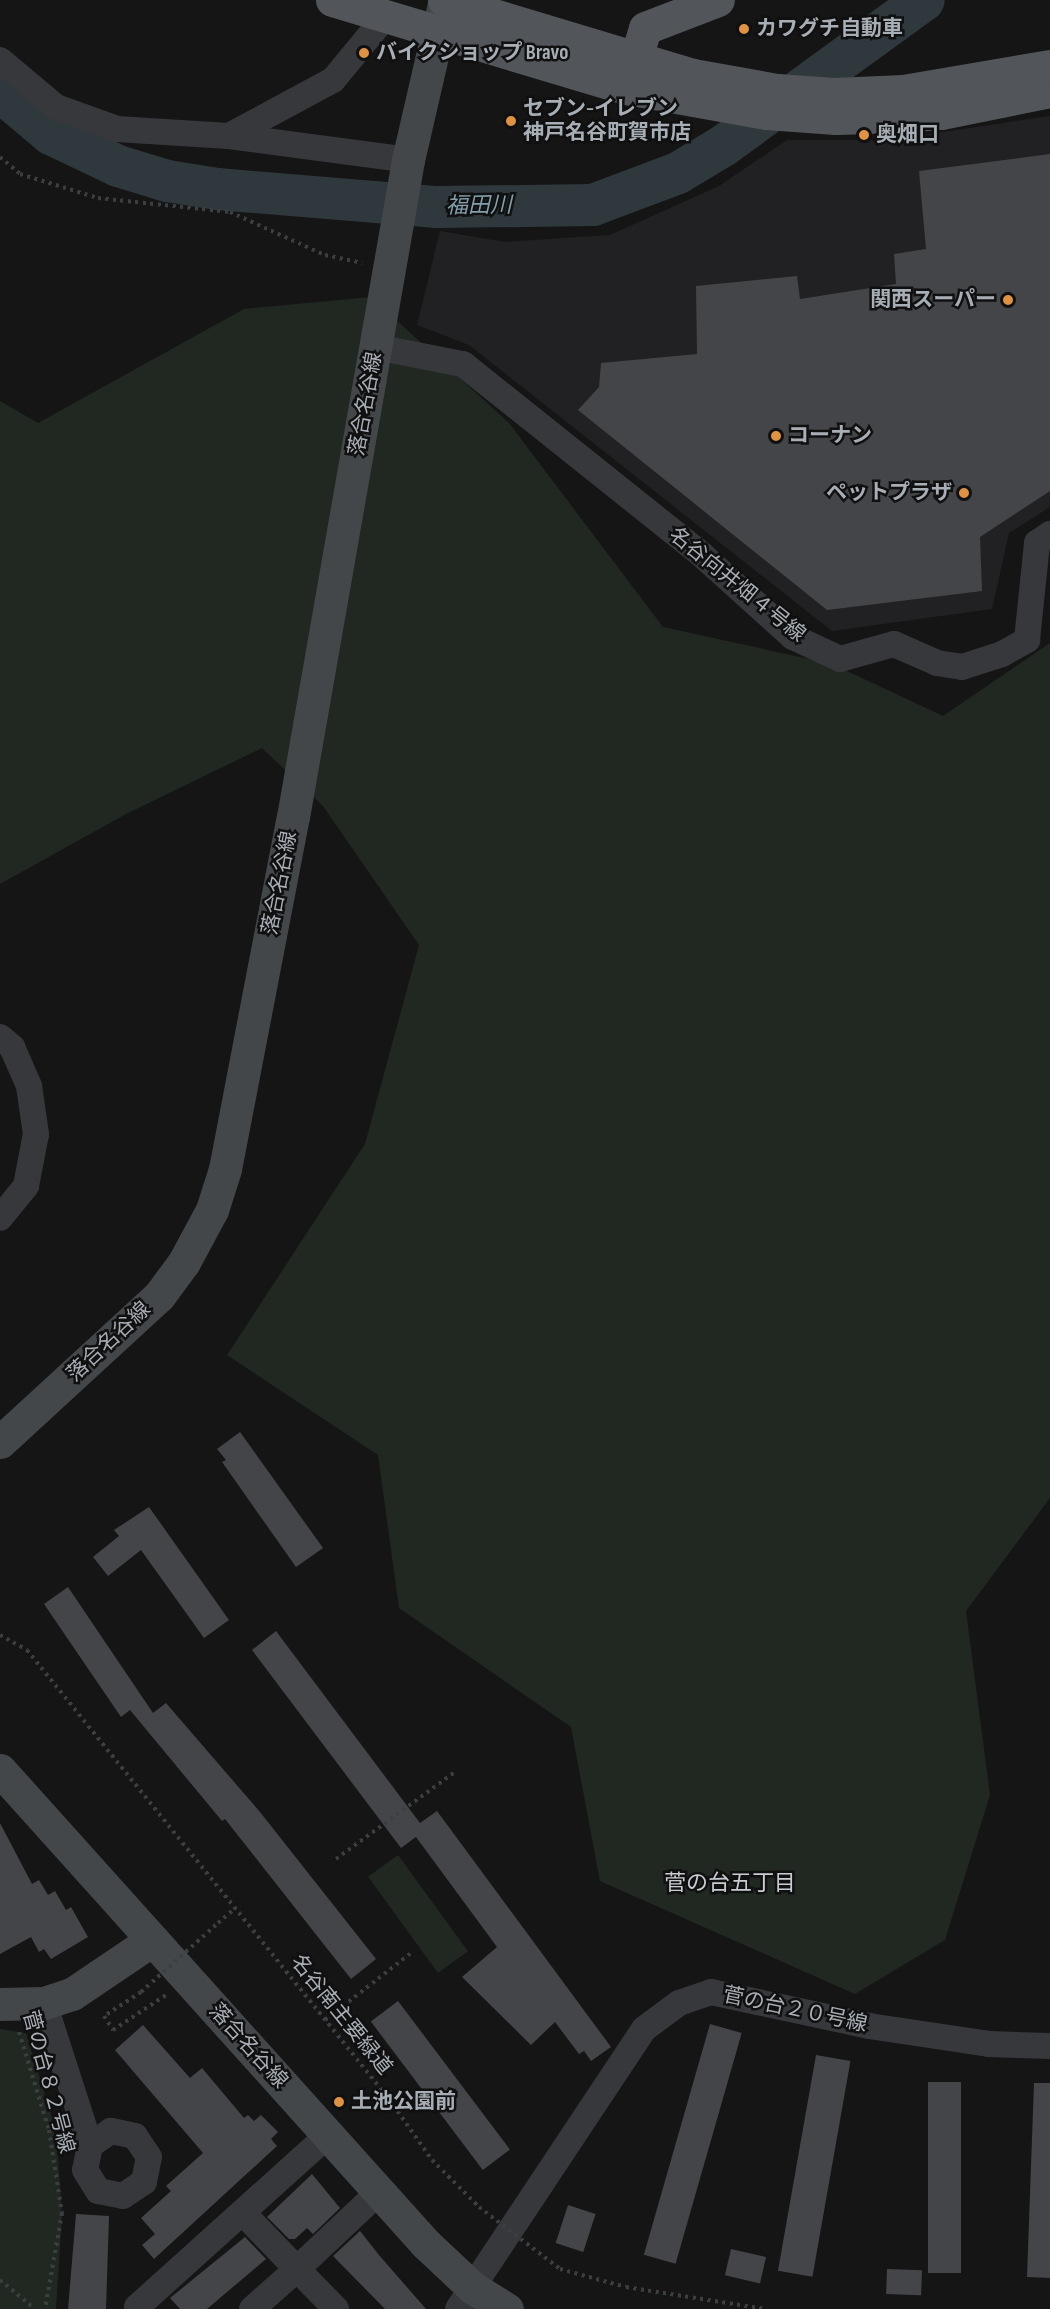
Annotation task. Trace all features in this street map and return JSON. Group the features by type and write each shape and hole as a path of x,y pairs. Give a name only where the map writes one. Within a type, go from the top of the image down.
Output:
{"main road":[{"path":"332,0 386,16 443,11 638,57 693,75 777,90 845,106 941,113 1050,92"},
{"path":"626,88 638,57 645,28 718,0"},
{"path":"443,11 626,88 679,100 766,113 845,106 1050,66"}],"street":[{"name":"落合名谷線","path":"0,1443 159,1296 184,1262 212,1210 237,1112 396,241 408,160 443,11"},
{"path":"229,136 333,80 386,16"},
{"path":"0,60 56,108 117,129 229,136 408,160"},
{"name":"名谷向井畑４号線","path":"376,347 463,364 701,554 793,637 840,659 894,644 937,663 962,667 1019,645 1027,640 1037,543 1050,534"},
{"path":"0,1037 12,1047 29,1086 36,1134 26,1186 0,1218"},
{"name":"落合名谷線","path":"0,1770 379,2192 466,2298 507,2309"},
{"path":"90,2145 19,2004 72,1994 152,1940"},
{"name":"菅の台２０号線","path":"466,2298 644,2030 679,2003 711,1992 869,2026 989,2044 1050,2046"},
{"path":"137,2307 243,2214 328,2135"},
{"path":"252,2309 379,2192"},
{"path":"243,2214 336,2309"}],"path":[{"path":"0,157 20,174 98,198 230,212 325,255 369,265"},
{"name":"名谷南主要緑道","path":"0,1635 27,1650 325,2020 432,2160 479,2207 561,2269 626,2288 765,2309"},
{"path":"336,1858 455,1772"},
{"path":"166,1995 113,2030 104,2016 141,1992 235,1908"},
{"path":"325,2020 411,1953"},
{"name":"菅の台８２号線","path":"19,2004 49,2130 62,2213 45,2309"},
{"path":"0,2280 35,2309"}],"shaded area":[{"path":"1050,116 1050,507 1009,533 992,609 832,631 469,345 417,325 440,231 505,242 610,235 719,186 787,140 890,140"},
{"path":"371,297 509,423 663,627 832,664 943,716 1050,643 1050,1498 966,1611 990,1795 945,1940 855,1994 600,1881 571,1727 399,1608 378,1455 227,1355 365,1144 419,945 323,806 262,748 126,814 0,884 0,401 38,423 244,309"},
{"path":"398,1855 468,1951 438,1973 368,1877"},
{"path":"0,2029 26,2033 56,2131 62,2215 56,2309 0,2309"}],"building":[{"path":"1050,154 1050,491 980,537 982,591 827,610 578,410 599,387 601,363 697,354 696,286 797,276 800,299 896,284 894,254 926,249 919,171"},
{"path":"240,1432 323,1548 296,1567 222,1462 226,1460 217,1449"},
{"path":"149,1507 229,1620 204,1638 141,1550 108,1576 93,1557 119,1536 114,1530"},
{"path":"68,1587 153,1713 166,1703 260,1812 376,1959 351,1979 225,1819 222,1821 130,1710 121,1717 44,1604"},
{"path":"276,1631 420,1823 437,1811 611,2047 591,2061 584,2051 579,2054 555,2022 531,2045 462,1977 497,1947 416,1837 401,1848 252,1650"},
{"path":"0,1823 32,1884 39,1880 48,1895 55,1891 66,1910 71,1907 88,1937 51,1959 44,1949 39,1952 31,1937 0,1954"},
{"path":"398,2001 510,2150 483,2170 371,2021"},
{"path":"710,2024 742,2033 676,2264 644,2255"},
{"path":"143,2025 190,2078 202,2068 244,2118 248,2115 254,2121 261,2115 278,2132 271,2139 277,2146 154,2259 142,2245 155,2234 141,2218 171,2191 166,2186 203,2153 115,2050"},
{"path":"816,2055 850,2061 812,2277 778,2271"},
{"path":"928,2082 961,2082 961,2273 928,2273"},
{"path":"1034,2083 1050,2083 1050,2278 1027,2277"},
{"path":"312,2174 340,2208 313,2234 307,2228 295,2239 289,2239 267,2217"},
{"path":"568,2205 596,2214 583,2252 556,2243"},
{"path":"76,2214 109,2216 106,2309 68,2309"},
{"path":"360,2231 426,2309 385,2309 333,2256"},
{"path":"245,2237 266,2259 207,2309 180,2309 170,2298"},
{"path":"731,2249 766,2257 760,2283 725,2275"},
{"path":"887,2269 922,2270 921,2295 886,2294"}],"waterway":[{"name":"福田川","path":"0,91 51,134 118,166 167,181 217,189 437,207 593,205 678,173 723,146 924,0"}],"place":[{"name":"カワグチ自動車","path":"744,29"},
{"name":"バイクショップ Bravo","path":"364,53"},
{"name":"セブン-イレブン 神戸名谷町賀市店","path":"511,121"},
{"name":"奥畑口","path":"864,135"},
{"name":"関西スーパー","path":"1008,300"},
{"name":"コーナン","path":"776,436"},
{"name":"ペットプラザ","path":"964,493"},
{"name":"土池公園前","path":"339,2102"}],"district":[{"name":"菅の台五丁目","path":"730,1884"}]}
